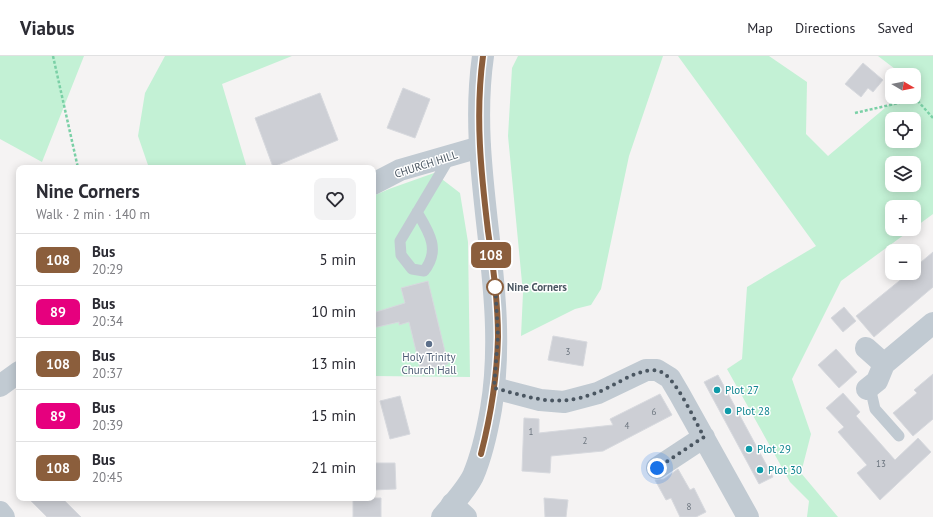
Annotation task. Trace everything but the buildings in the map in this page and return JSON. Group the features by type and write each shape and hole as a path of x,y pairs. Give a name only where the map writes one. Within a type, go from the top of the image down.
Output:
{"street":[{"path":"453,513 472,478 481,454 488,427 494,388 498,336 495,281 480,147 478,114 483,56"},
{"name":"CHURCH HILL","path":"376,182 400,170 480,147"},
{"path":"869,388 877,381 884,364 933,323"},
{"path":"866,348 884,364"},
{"path":"494,388 540,400 564,402 598,393 646,370 657,370 670,378 748,517"},
{"path":"0,386 16,374"},
{"path":"657,468 704,437"},
{"path":"0,512 4,517"}],"lane":[{"path":"417,212 430,233 432,249 431,262 424,271 412,269 401,255 400,241 417,212 450,156"},
{"path":"869,388 875,409 899,436"}],"path":[{"path":"53,56 77,165"},
{"path":"855,113 916,99 933,118"}],"green space":[{"path":"0,56 84,56 42,162 0,139"},
{"path":"165,56 292,56 222,84 246,165 148,165 138,136 145,93"},
{"path":"518,56 663,56 629,156 601,289 591,305 575,309 521,336 523,293 508,136 512,68"},
{"path":"678,56 769,56 807,82 806,134 828,156 890,104 921,104 921,68 894,68 878,56 933,56 933,214 921,223 921,200 885,200 885,236 902,236 892,244 885,244 885,249 841,281 792,379 811,434 801,473 838,517 807,517 809,501 790,482 727,369 742,359 747,287 816,246"},
{"path":"434,173 460,193 468,242 470,377 376,376 376,195"}],"bus line":[{"name":"108","path":"481,454 488,427 494,392 498,336 495,281 485,205 478,114 483,56"}],"place":[{"name":"Nine Corners","path":"495,287"},
{"name":"Holy Trinity Church Hall","path":"429,344"},
{"name":"Plot 27","path":"717,390"},
{"name":"Plot 28","path":"728,411"},
{"name":"Plot 29","path":"749,449"},
{"name":"Plot 30","path":"760,470"}],"route":[{"path":"495,287 495,281 498,336 494,388 540,400 564,402 598,393 646,370 657,370 670,378 704,437 657,468"}]}
